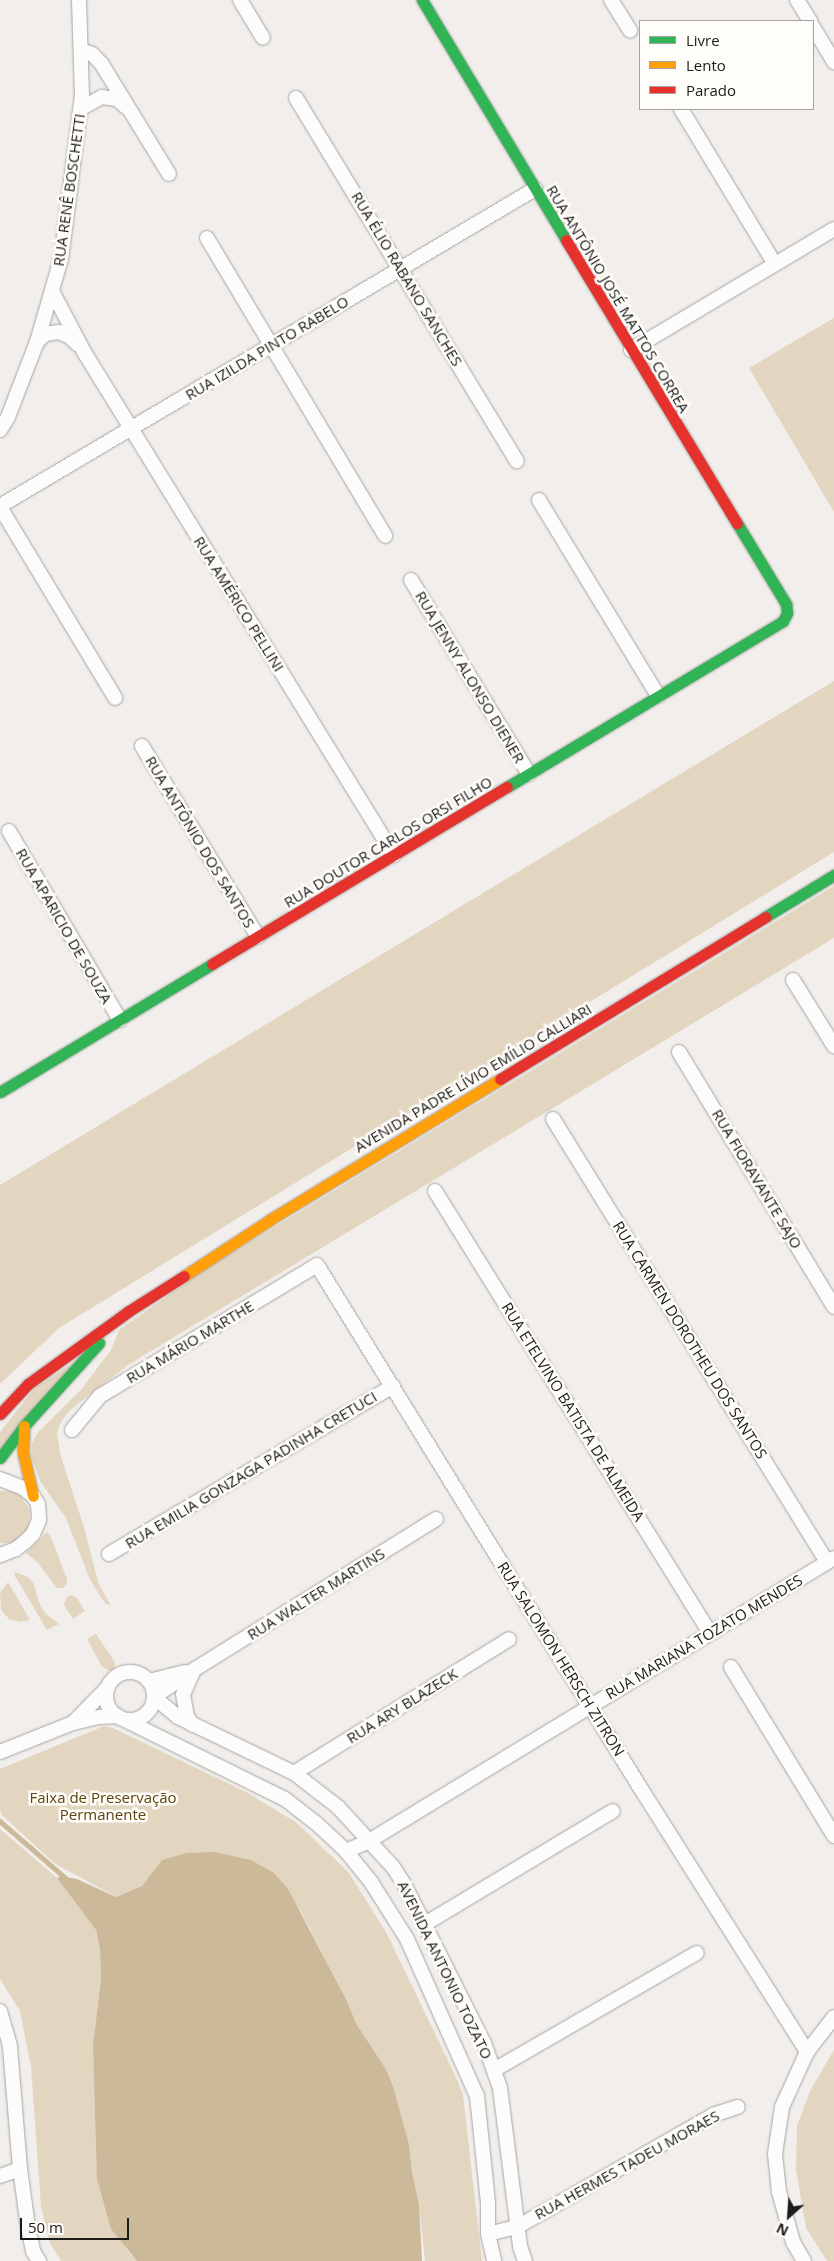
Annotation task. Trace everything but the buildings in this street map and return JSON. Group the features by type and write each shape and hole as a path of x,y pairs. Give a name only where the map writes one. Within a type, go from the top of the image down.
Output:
{"street":[{"name":"RUA RENÊ BOSCHETTI","path":"0,430 8,417 36,342 61,259 80,109 78,0"},
{"path":"240,0 263,38"},
{"name":"RUA ANTÔNIO JOSÉ MATTOS CORREA","path":"422,0 631,350 786,604 787,613"},
{"path":"611,0 630,31"},
{"path":"797,0 809,20"},
{"path":"814,29 834,62"},
{"path":"80,50 92,54 101,64 169,174"},
{"path":"80,109 102,97 118,99 130,111"},
{"name":"RUA ÉLIO RABANO SANCHES","path":"296,98 516,461"},
{"path":"682,110 775,264"},
{"name":"RUA IZILDA PINTO RABELO","path":"0,507 535,189"},
{"path":"631,350 834,229"},
{"path":"207,238 385,536"},
{"name":"RUA AMÉRICO PELLINI","path":"52,292 84,352 394,856"},
{"name":"RUA AMÉRICO PELLINI","path":"36,342 45,334 59,332 70,337 84,352"},
{"path":"539,500 658,696"},
{"path":"0,507 115,698"},
{"name":"RUA JENNY ALONSO DIENER","path":"412,580 529,774"},
{"name":"RUA DOUTOR CARLOS ORSI FILHO","path":"0,1092 783,621 787,613"},
{"name":"RUA ANTÔNIO DOS SANTOS","path":"142,746 258,937"},
{"name":"RUA APARICIO DE SOUZA","path":"9,831 120,1020"},
{"name":"AVENIDA PADRE LÍVIO EMÍLIO CALLIARI","path":"0,1414 28,1384 129,1311 271,1219 834,875"},
{"path":"793,980 834,1046"},
{"name":"RUA FIORAVANTE SAJO","path":"679,1052 834,1306"},
{"name":"RUA CARMEN DOROTHEU DOS SANTOS","path":"553,1118 831,1560"},
{"name":"RUA ETELVINO BATISTA DE ALMEIDA","path":"435,1191 710,1633"},
{"name":"RUA SALOMON HERSCH ZITRON","path":"318,1265 590,1706 807,2052"},
{"name":"RUA MÁRIO MARTHE","path":"72,1430 100,1396 318,1265"},
{"name":"AVENIDA PADRE LÍVIO EMÍLIO CALLIARI","path":"0,1458 24,1426 129,1311"},
{"name":"RUA EMILIA GONZAGA PADINHA CRETUCI","path":"109,1554 392,1386"},
{"path":"0,1555 16,1549 33,1534 38,1526 39,1511 33,1496 23,1453 24,1426"},
{"path":"0,1479 17,1485 33,1496"},
{"name":"RUA WALTER MARTINS","path":"154,1697 195,1669 436,1519"},
{"name":"RUA MARIANA TOZATO MENDES","path":"369,1841 831,1560"},
{"name":"RUA ARY BLAZECK","path":"294,1773 509,1639"},
{"path":"731,1666 834,1836"},
{"path":"194,1726 187,1717 183,1694 186,1682 195,1669"},
{"name":"RUA WALTER MARTINS","path":"149,1681 195,1669"},
{"path":"73,1723 108,1687 112,1680 127,1672 143,1676 149,1681 154,1697 165,1708 194,1726"},
{"path":"108,1687 108,1704 122,1718"},
{"path":"0,1752 73,1723 100,1717 142,1717 148,1712 154,1697"},
{"name":"AVENIDA ANTONIO TOZATO","path":"122,1718 285,1799 316,1823 346,1851 371,1882 407,1939 477,2096 488,2204 488,2234 494,2261"},
{"name":"AVENIDA ANTONIO TOZATO","path":"194,1726 294,1773 338,1807 404,1884 426,1924 484,2043 500,2088 518,2227 525,2261"},
{"path":"426,1924 613,1811"},
{"path":"346,1851 369,1841"},
{"path":"494,2070 697,1953"},
{"path":"0,2011 28,2227 34,2251 39,2261"},
{"path":"804,2261 793,2242 779,2192 775,2154 782,2106 807,2052 834,2017"},
{"name":"RUA HERMES TADEU MORAES","path":"518,2227 713,2115 738,2107"},
{"path":"0,2176 20,2169"},
{"path":"488,2234 518,2227"}],"green space":[{"path":"834,318 834,512 749,368"},
{"path":"834,681 834,852 59,1328 0,1384 0,1185"},
{"path":"834,886 834,938 128,1365 69,1411 61,1422 57,1433 61,1457 84,1527 98,1582 111,1606 105,1603 90,1580 66,1518 40,1481 31,1456 32,1443 38,1432 80,1391 111,1350 119,1330 209,1267"},
{"path":"77,1360 0,1450 0,1432 34,1389"},
{"path":"0,1491 12,1491 20,1495 30,1510 29,1528 16,1541 8,1543 0,1543"},
{"path":"47,1532 50,1535 67,1579 67,1583 63,1588 57,1588 37,1562 26,1553"},
{"path":"15,1572 28,1577 34,1584 39,1603 45,1613 59,1624 47,1630 14,1574"},
{"path":"8,1582 30,1620 20,1622 9,1619 1,1610 0,1593"},
{"path":"72,1595 77,1598 85,1611 73,1619 64,1605 67,1597"},
{"path":"96,1634 115,1662 115,1667 111,1671 102,1667 87,1639"},
{"name":"Faixa de Preservação Permanente","path":"104,1726 113,1728 248,1793 297,1823 349,1873 387,1934 463,2095 482,2261 425,2261 419,2204 412,2172 409,2144 394,2089 386,2069 357,2025 345,1997 300,1910 162,1860 142,1886 116,1897 54,1863 2,1815 0,1811 0,1769"},
{"name":"Faixa de Preservação Permanente","path":"0,1829 57,1878 96,1930 100,1949 101,1978 93,2045 95,2097 126,2249 137,2261 61,2261 50,2243 41,2206 31,2067 20,2011 0,1979"},
{"path":"834,2050 834,2261 827,2261 806,2228 796,2170 797,2126 810,2091"}],"shaded area":[{"path":"214,1852 251,1860 274,1873 288,1889 345,1997 357,2025 386,2069 394,2089 409,2144 412,2172 419,2204 422,2261 137,2261 111,2229 97,2179 93,2045 101,1978 100,1949 96,1930 57,1878 61,1876 77,1879 116,1897 142,1886 162,1860 187,1853"}],"waterway":[{"path":"0,1821 67,1879"}],"traffic: fast":[{"path":"422,0 566,240"},
{"path":"507,787 783,621 787,613 786,604 737,523"},
{"path":"765,917 834,875"},
{"path":"0,1092 212,964"},
{"path":"0,1458 24,1426 99,1343"}],"traffic: slow":[{"path":"184,1276 271,1219 500,1079"},
{"path":"24,1426 23,1453 33,1496"}],"traffic: jam":[{"path":"566,240 737,523"},
{"path":"212,964 507,787"},
{"path":"500,1079 765,917"},
{"path":"0,1414 28,1384 129,1311 184,1276"}]}
